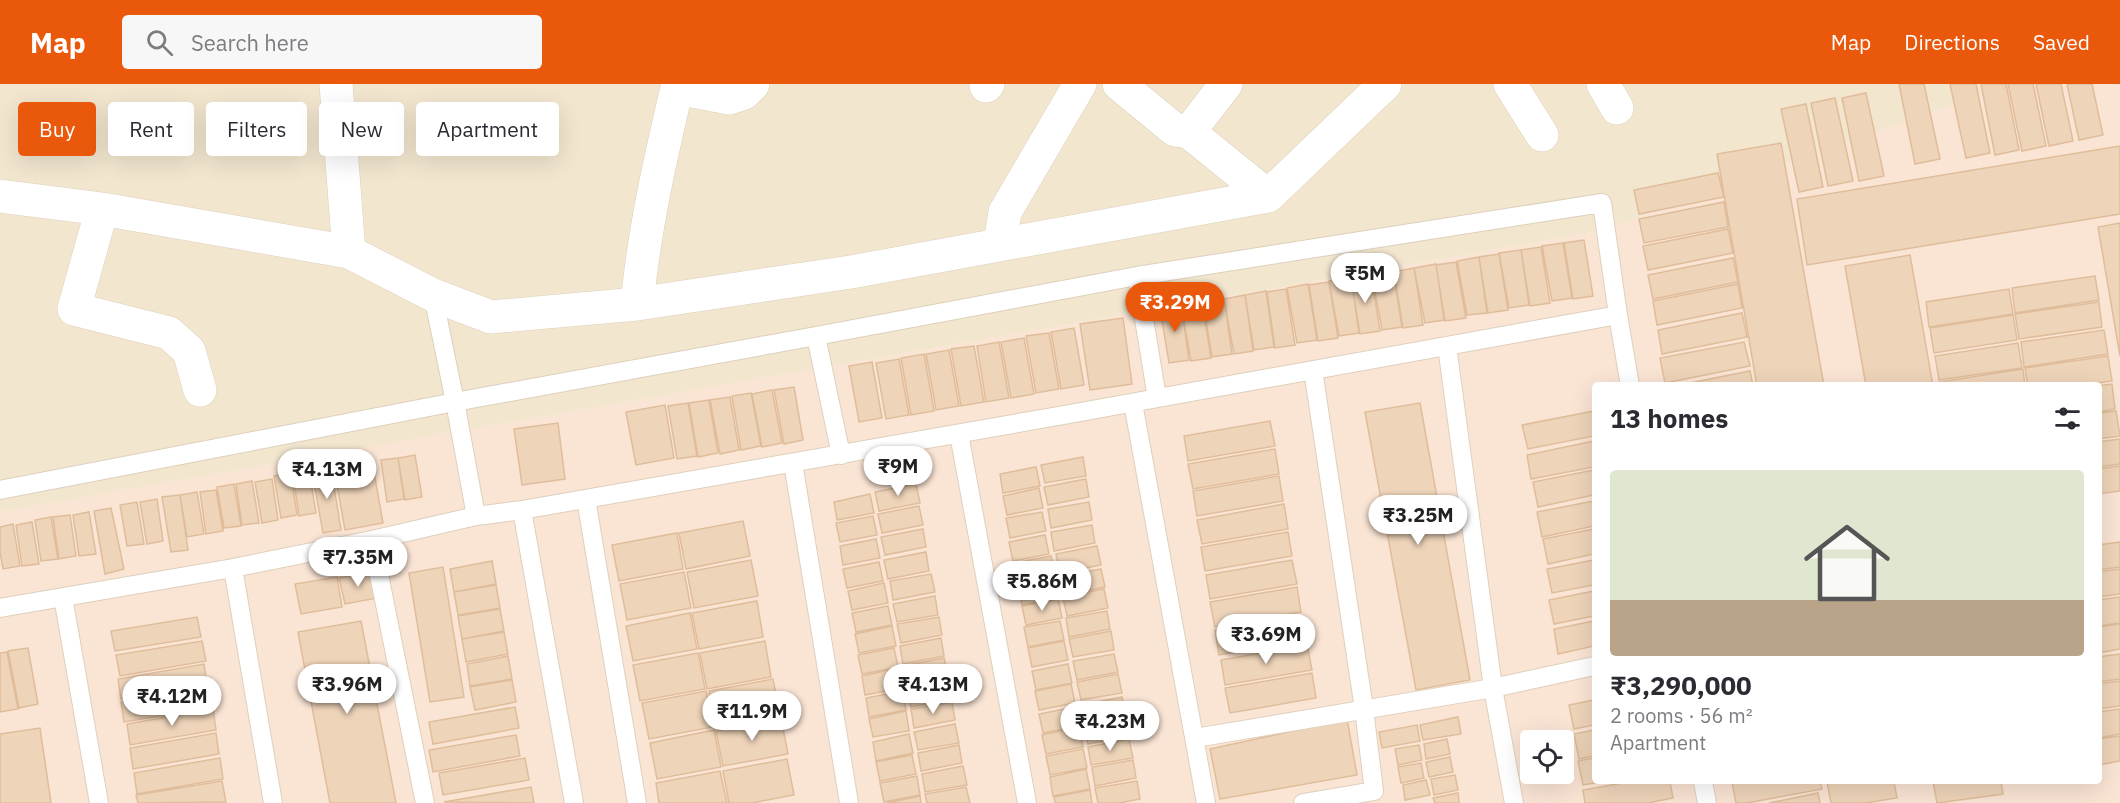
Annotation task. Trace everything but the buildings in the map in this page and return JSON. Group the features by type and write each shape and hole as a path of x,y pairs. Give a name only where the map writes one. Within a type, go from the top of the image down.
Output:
{"street":[{"path":"336,84 349,252"},
{"path":"637,304 641,259 673,86 729,98 744,93 753,84"},
{"path":"1000,244 1005,212 1080,84"},
{"path":"1119,84 1175,130 1189,132 1268,196"},
{"path":"1189,132 1226,84"},
{"path":"0,196 102,209 349,252 433,295 491,317 637,304 850,272 1268,196 1385,84"},
{"path":"1510,84 1542,135"},
{"path":"102,209 74,309 169,333 189,351 200,390"}],"lane":[{"path":"0,490 455,402 1137,276 1602,203 1629,382"},
{"path":"1137,276 1157,398"},
{"path":"433,295 476,516"},
{"path":"0,608 233,567 372,540 476,516 959,434 1618,315"},
{"path":"816,336 841,454"},
{"path":"1447,346 1493,688 1514,803"},
{"path":"1303,803 1374,791 1364,709 1312,370"},
{"path":"1133,403 1206,803"},
{"path":"959,434 1027,803"},
{"path":"793,463 849,803"},
{"path":"586,499 637,803"},
{"path":"522,510 574,803"},
{"path":"372,540 425,803"},
{"path":"233,567 273,803"},
{"path":"63,597 99,803"},
{"path":"1195,738 1493,688 1592,666"},
{"path":"1703,784 1707,803"}],"shaded area":[{"path":"0,84 2012,84 1601,231 0,512"},
{"path":"2012,84 2120,84 2120,803 0,803 0,512 1601,231"}]}
